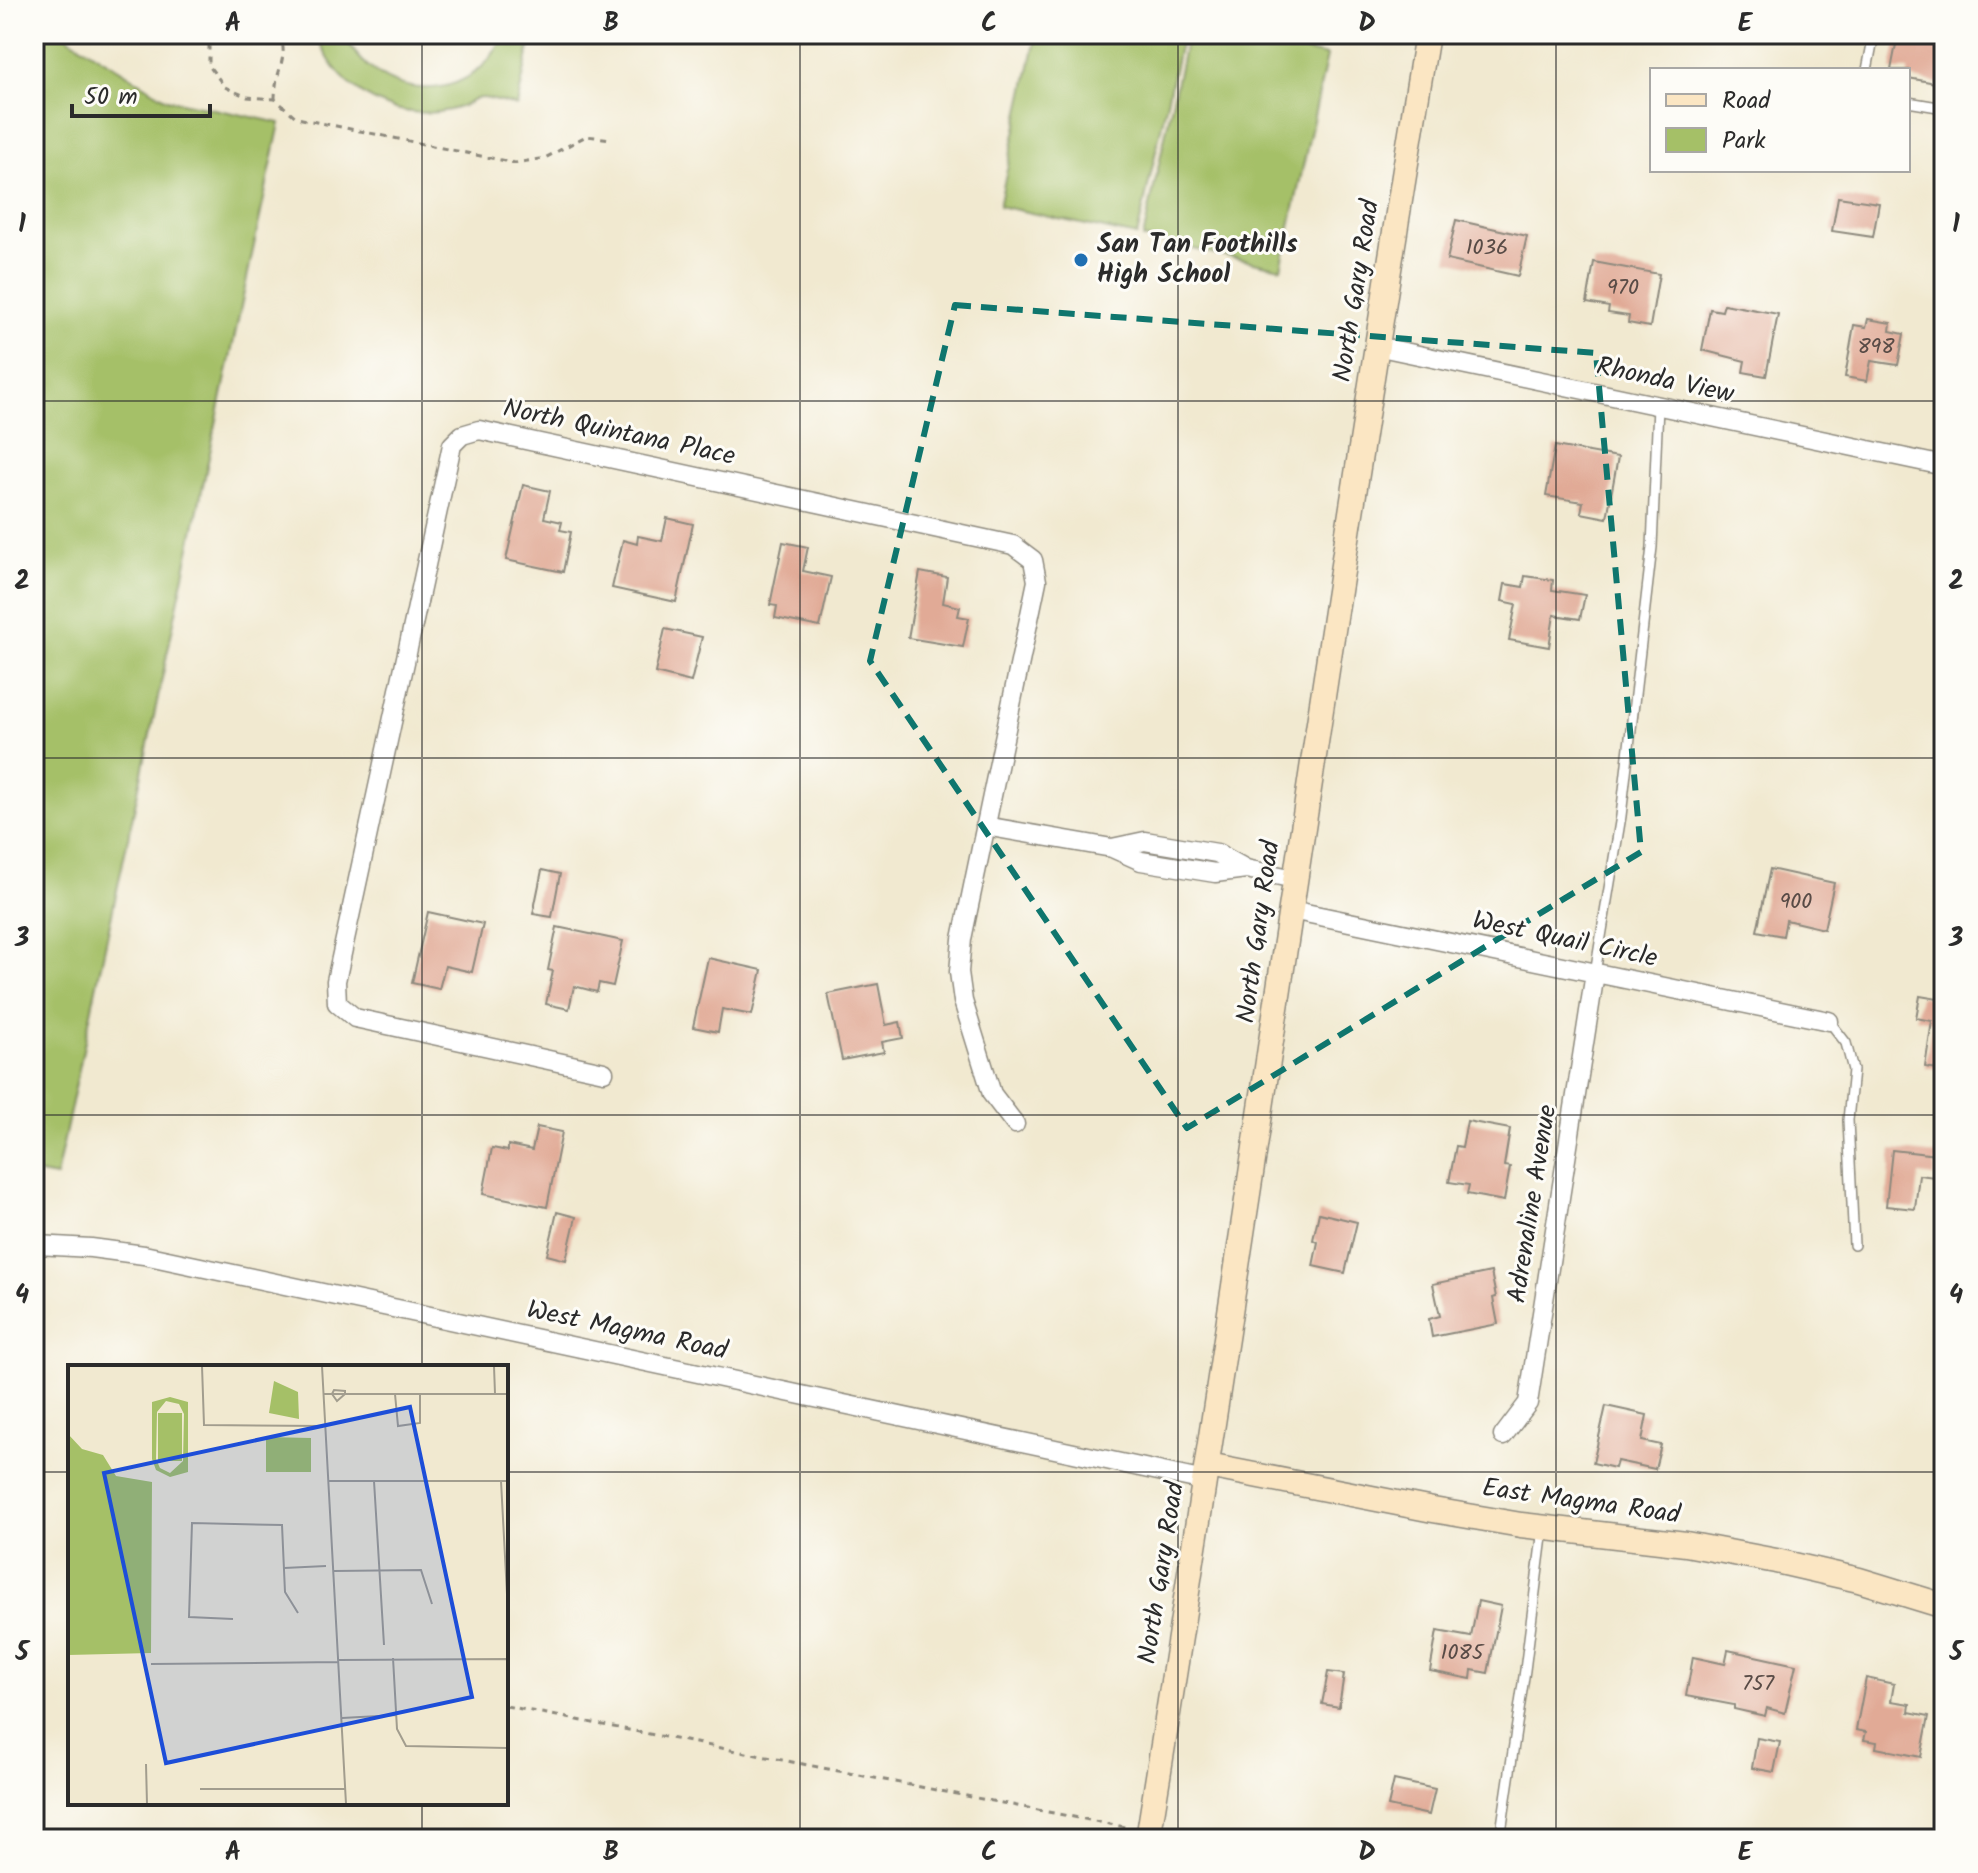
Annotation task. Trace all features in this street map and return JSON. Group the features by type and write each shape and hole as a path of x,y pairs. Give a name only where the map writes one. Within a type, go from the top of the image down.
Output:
{"street":[{"name":"North Gary Road","path":"1148,1835 1207,1474 1376,346 1427,34"},
{"name":"Rhonda View","path":"1376,346 1944,466"},
{"name":"North Quintana Place","path":"604,1072 355,1018 337,1003 336,981 452,445 462,435 479,430 1013,545 1033,560 1037,581 962,939 959,972 963,1001 992,1094 1015,1124"},
{"path":"985,826 1112,848 1141,861 1215,873 1246,869 1295,879"},
{"name":"West Quail Circle","path":"1291,910 1829,1021"},
{"name":"Adrenaline Avenue","path":"1503,1436 1528,1403 1595,973"},
{"name":"West Magma Road","path":"37,1245 144,1255 1207,1474"},
{"name":"East Magma Road","path":"1207,1474 1543,1527 1686,1544 1859,1580 1944,1606"}],"lane":[{"path":"1867,68 1874,34"},
{"path":"1910,102 1944,108"},
{"path":"1595,973 1621,816 1650,562 1658,406"},
{"path":"1829,1021 1846,1043 1853,1070 1848,1120 1854,1245"},
{"path":"1500,1839 1543,1527"},
{"path":"1148,1835 1190,1839"}],"path":[{"path":"215,34 209,45 209,66 225,87 247,97 275,99 297,118 515,163 545,158 586,136 612,139"},
{"path":"275,99 284,59 282,39 278,34"},
{"path":"508,1706 1148,1835"}],"highlighted area":[{"path":"955,305 1596,353 1641,852 1187,1128 870,661"}],"green space":[{"path":"34,34 67,34 167,99 280,123 56,1177 34,1173"},
{"path":"317,34 344,34 355,53 370,68 406,86 426,88 446,86 466,78 484,65 505,34 532,34 517,106 480,98 450,110 418,112 399,110 380,103 349,83 335,69"},
{"path":"1037,34 1182,34 1137,236 999,206"},
{"path":"1187,34 1225,34 1327,56 1281,268 1143,238"}],"building":[{"path":"1898,34 1944,40 1941,84 1910,78 1910,68 1891,68"},
{"path":"1838,197 1879,203 1873,237 1832,231"},
{"path":"1456,220 1527,236 1518,276 1447,260"},
{"path":"1594,262 1659,274 1650,327 1628,323 1629,316 1608,313 1609,307 1587,303"},
{"path":"1724,304 1778,314 1766,376 1743,372 1745,361 1702,350 1710,309 1722,311"},
{"path":"1868,319 1891,323 1890,331 1904,334 1898,365 1871,361 1867,381 1845,377 1854,325 1866,327"},
{"path":"1555,446 1618,457 1607,518 1581,513 1583,502 1546,496"},
{"path":"523,485 550,491 544,518 562,522 560,530 571,532 563,572 506,560"},
{"path":"667,518 693,524 676,602 612,588 623,540 637,544 638,536 662,541"},
{"path":"783,542 808,547 803,571 831,577 820,627 775,618 777,606 770,605"},
{"path":"920,572 947,577 943,603 960,607 958,616 969,618 963,647 908,638"},
{"path":"1525,576 1553,580 1552,590 1585,595 1580,619 1554,615 1549,647 1509,640 1516,604 1502,601 1505,584 1523,587"},
{"path":"665,629 702,637 691,682 655,673"},
{"path":"1770,869 1834,883 1824,929 1786,920 1783,936 1757,931"},
{"path":"542,870 560,874 552,917 533,914"},
{"path":"428,912 483,924 472,972 445,966 439,989 412,983"},
{"path":"557,927 623,941 613,986 599,983 597,992 574,986 569,1009 546,1004 553,971 548,970"},
{"path":"708,958 762,970 752,1015 722,1009 718,1032 693,1027"},
{"path":"878,984 886,1025 900,1022 903,1038 882,1042 884,1052 842,1060 828,994"},
{"path":"1920,996 1944,1000 1944,1070 1925,1067 1932,1021 1916,1018"},
{"path":"1467,1121 1510,1129 1504,1166 1510,1167 1504,1201 1467,1194 1469,1185 1449,1182 1456,1146 1462,1147"},
{"path":"537,1127 562,1132 547,1207 483,1194 492,1148 508,1151 508,1145 532,1150"},
{"path":"1892,1150 1937,1155 1934,1177 1919,1175 1915,1209 1886,1206"},
{"path":"557,1212 576,1217 566,1260 547,1255"},
{"path":"1319,1213 1357,1222 1345,1273 1313,1266 1318,1242 1313,1240"},
{"path":"1491,1272 1498,1324 1432,1337 1429,1319 1440,1316 1433,1284"},
{"path":"1606,1406 1647,1415 1642,1441 1661,1445 1655,1469 1617,1461 1615,1468 1593,1463"},
{"path":"1478,1601 1501,1606 1488,1673 1472,1670 1471,1679 1430,1671 1437,1631 1471,1637"},
{"path":"1728,1650 1796,1665 1785,1713 1767,1708 1765,1716 1734,1709 1734,1705 1686,1696 1693,1657 1725,1664"},
{"path":"1328,1672 1344,1674 1339,1707 1322,1704"},
{"path":"1866,1678 1894,1684 1891,1701 1910,1704 1909,1712 1929,1716 1921,1757 1876,1748 1877,1742 1864,1740 1866,1732 1856,1730"},
{"path":"1757,1738 1780,1742 1774,1772 1752,1768"},
{"path":"1394,1780 1435,1789 1429,1815 1388,1806"}],"place":[{"name":"San Tan Foothills High School","path":"1081,260"}]}
